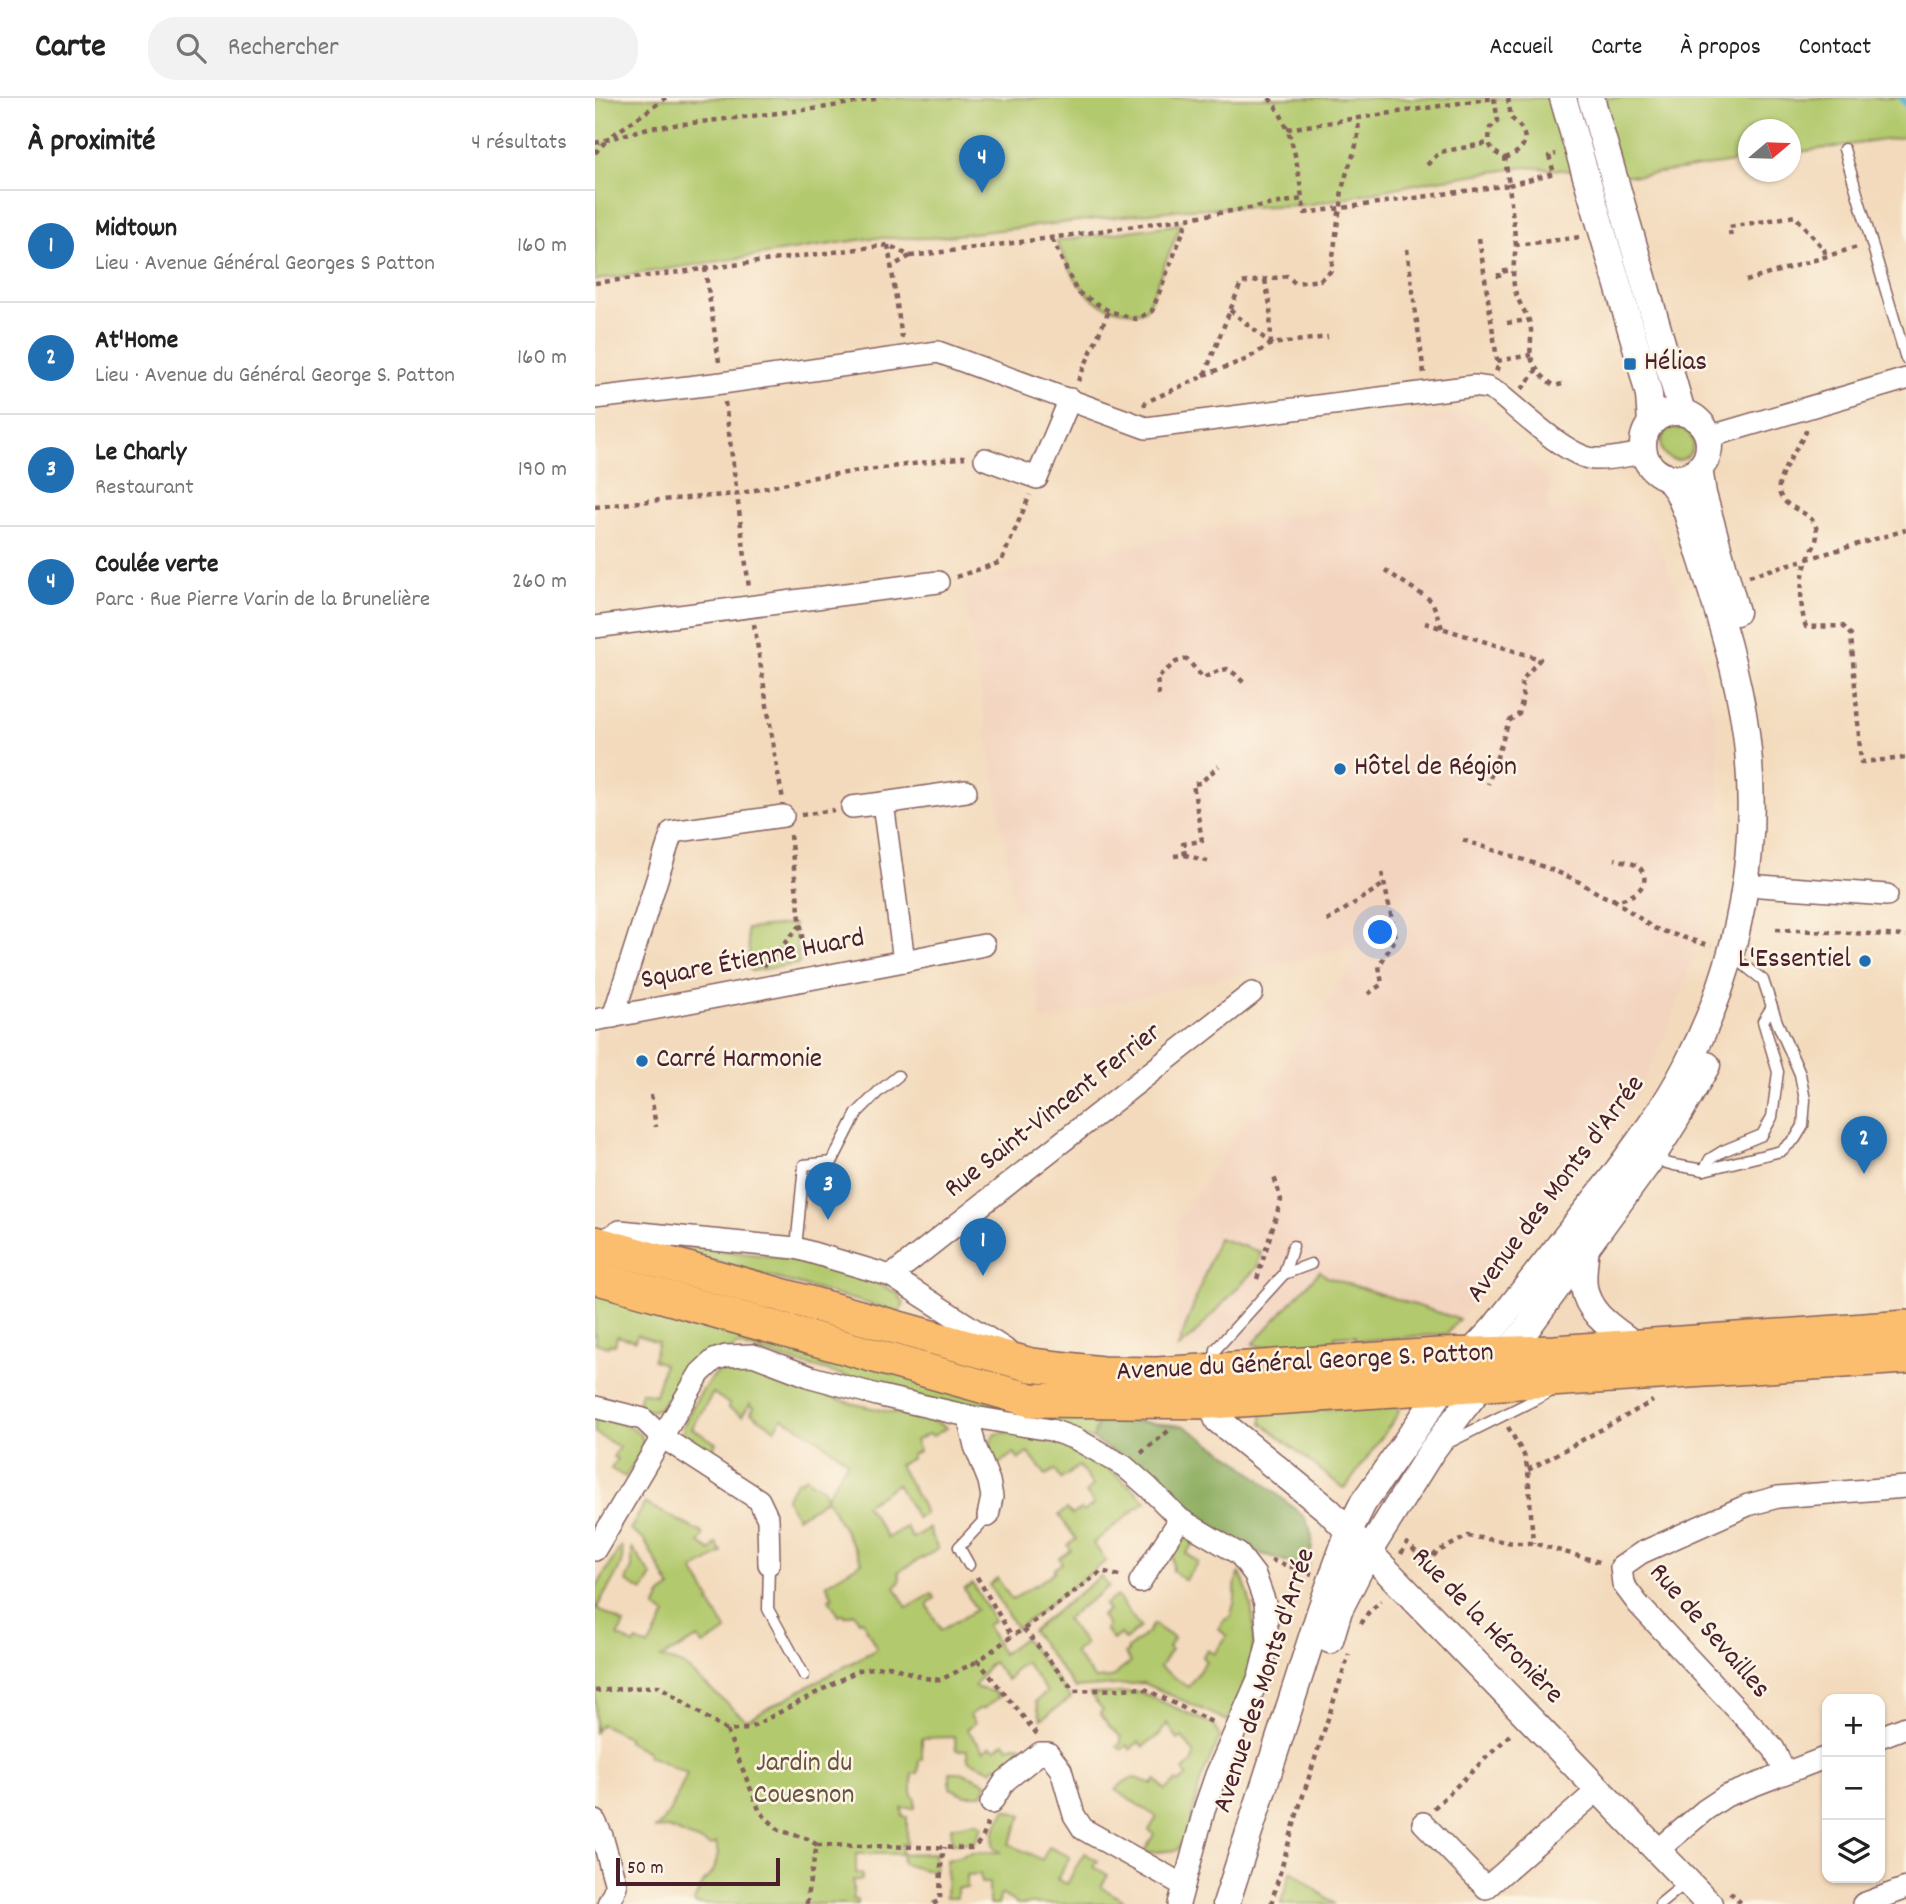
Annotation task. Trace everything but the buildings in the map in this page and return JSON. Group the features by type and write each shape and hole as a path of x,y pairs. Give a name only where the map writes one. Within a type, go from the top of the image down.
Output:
{"main road":[{"name":"Avenue du Général George S. Patton","path":"597,1243 947,1327 1031,1365 1102,1374 1157,1374 1212,1386 1445,1386 1507,1354 1906,1327"},
{"name":"Avenue du Général George S. Patton","path":"595,1277 1031,1400 1477,1369 1559,1378 1906,1357"}],"street":[{"path":"1563,98 1649,394 1651,423 1644,437 1644,453 1652,468 1667,477 1684,477 1699,468 1708,454 1707,437 1698,421 1682,412 1665,414 1651,423"},
{"path":"1591,98 1682,412"},
{"path":"595,398 939,352 1146,428 1474,386 1488,388 1499,394 1567,449 1581,456 1596,459 1644,453"},
{"path":"1707,437 1906,379"},
{"path":"985,458 1037,478 1070,399"},
{"name":"Avenue des Monts d'Arrée","path":"1507,1354 1651,1158 1701,1077 1741,981 1761,886 1766,770 1763,731 1750,659 1711,526 1699,468"},
{"name":"Avenue des Monts d'Arrée","path":"1245,1904 1339,1610 1369,1551 1431,1452 1462,1410 1495,1327 1643,1136 1685,1069 1726,974 1740,922 1747,869 1751,799 1746,733 1735,676 1695,537 1682,501 1667,477"},
{"path":"595,627 938,582"},
{"path":"852,807 966,791"},
{"name":"Square Étienne Huard","path":"883,803 904,961"},
{"name":"Square Étienne Huard","path":"604,1018 672,832 782,816"},
{"path":"1761,886 1887,895"},
{"name":"Square Étienne Huard","path":"604,1018 984,945"},
{"name":"Rue Saint-Vincent Ferrier","path":"891,1276 1252,993"},
{"path":"597,1243 620,1231 796,1248 891,1276 947,1327 935,1373"},
{"name":"Avenue des Monts d'Arrée","path":"1586,1246 1583,1286 1591,1308 1635,1345"},
{"path":"595,1550 700,1374 714,1360 726,1356 753,1355 811,1377 877,1395 968,1416 1051,1430 1076,1439 1124,1466 1180,1519 1239,1554 1255,1575 1265,1603 1268,1641 1259,1677 1216,1775 1181,1895 1083,1829 1074,1815 1061,1770 1048,1753 1040,1753 1005,1781 991,1803"},
{"name":"Rue de la Héronière","path":"1212,1386 1218,1420 1328,1510 1709,1904"},
{"name":"Avenue des Monts d'Arrée","path":"1226,1904 1349,1531 1363,1503 1445,1386"},
{"path":"595,1407 643,1419 662,1437 759,1500 768,1519 769,1564"},
{"path":"968,1416 975,1446 989,1481 992,1497 988,1516"},
{"name":"Rue de Sevailles","path":"1784,1773 1775,1749 1638,1604 1623,1584 1621,1567 1641,1553 1748,1505 1778,1497 1906,1487"},
{"path":"1140,1581 1180,1519"},
{"path":"1885,1735 1906,1727"},
{"path":"1658,1850 1725,1796 1822,1759"},
{"path":"1423,1823 1486,1888 1599,1789"},
{"path":"595,1821 616,1886 608,1904"},
{"path":"1863,1904 1906,1888"}],"lane":[{"path":"1845,149 1906,359"},
{"path":"1651,1158 1704,1170 1780,1151 1795,1139 1803,1126 1805,1100 1800,1074 1777,1022 1763,980 1744,965"},
{"path":"1704,1170 1710,1159 1723,1151 1762,1135 1772,1117 1778,1072 1763,1021 1772,1007"},
{"path":"796,1248 804,1165 832,1162 857,1113 898,1076"},
{"path":"1212,1386 1216,1349 1284,1274 1293,1246"},
{"path":"1284,1274 1311,1264"},
{"path":"1431,1452 1553,1390 1559,1378"},
{"path":"969,1565 959,1547 988,1516"},
{"path":"769,1564 768,1609 804,1675"},
{"path":"1660,1904 1688,1881"}],"path":[{"path":"595,153 609,138 666,98"},
{"path":"595,142 648,128 821,108 880,98"},
{"path":"1269,98 1287,129 1299,174 1305,213 1509,185 1554,173 1549,156 1552,155"},
{"path":"1287,129 1494,98 1499,121"},
{"path":"1508,98 1511,118 1520,125 1525,136 1523,146 1515,155 1505,158 1495,152 1489,143 1490,128 1499,121 1511,118"},
{"path":"1203,376 1241,284 1287,276 1296,283 1320,279 1331,271 1342,207 1342,190 1358,141 1358,118"},
{"path":"1427,165 1440,152 1489,143"},
{"path":"1505,158 1516,245 1513,286 1530,323 1531,355 1537,369 1555,386 1562,384"},
{"path":"891,267 910,256 1052,239 1302,199"},
{"path":"1731,236 1729,228 1795,216 1823,249 1826,257"},
{"path":"1052,239 1077,292 1109,311 1136,318 1152,311 1188,219"},
{"path":"1516,245 1581,237"},
{"path":"1479,238 1498,366 1488,388"},
{"path":"595,283 888,245 910,256"},
{"path":"888,245 905,356"},
{"path":"1407,249 1427,391"},
{"path":"1746,281 1846,251"},
{"path":"1499,278 1500,272 1513,270"},
{"path":"1265,280 1270,305 1271,344"},
{"path":"1230,310 1271,344"},
{"path":"1070,399 1109,311"},
{"path":"1507,323 1528,320"},
{"path":"1137,425 1146,402 1245,360 1271,344 1328,337"},
{"path":"1497,361 1531,355"},
{"path":"1799,409 1806,432 1779,482 1779,493 1782,500 1812,519 1817,529 1814,550 1807,559 1802,585 1801,609 1806,627 1843,626 1851,635 1861,762 1906,758"},
{"path":"595,508 737,494 829,475 975,456 985,458"},
{"path":"938,582 1001,562 1037,478"},
{"path":"1753,575 1906,530"},
{"path":"1385,570 1432,601 1442,628"},
{"path":"1425,623 1540,659 1523,679 1519,714 1509,720 1489,784"},
{"path":"1159,695 1157,678 1176,662 1187,659 1203,678 1227,669 1244,683"},
{"path":"1185,855 1183,844 1202,841 1193,784 1201,783 1219,766"},
{"path":"782,816 852,807"},
{"path":"1463,840 1570,877 1613,899 1653,928 1709,945"},
{"path":"1174,856 1185,855 1211,862"},
{"path":"1613,899 1636,894 1643,884 1643,873 1638,866 1615,859"},
{"path":"1368,994 1382,984 1379,966 1396,938 1382,873"},
{"path":"1327,921 1384,884"},
{"path":"758,989 757,973 801,925"},
{"path":"1776,929 1906,936"},
{"path":"650,1095 656,1127"},
{"path":"1247,1316 1282,1200 1274,1176"},
{"path":"1528,1470 1673,1390 1673,1371"},
{"path":"1502,1416 1524,1455 1528,1470 1533,1543"},
{"path":"1427,1563 1437,1552 1468,1536 1513,1543 1533,1543 1621,1567"},
{"path":"1239,1554 1259,1556 1331,1581"},
{"path":"969,1565 1011,1636"},
{"path":"727,1731 748,1729 859,1670 889,1666 940,1680 978,1661 1102,1571 1140,1581"},
{"path":"1356,1632 1368,1613 1381,1601"},
{"path":"1024,1629 1073,1691 1143,1688 1235,1733"},
{"path":"1271,1904 1301,1800 1352,1645"},
{"path":"978,1661 1035,1731 1048,1753"},
{"path":"595,1692 659,1686 727,1731 760,1812 779,1830 808,1839 817,1845 971,1848 978,1845 986,1829 991,1803"},
{"path":"1423,1823 1437,1803 1529,1717"},
{"path":"807,1904 817,1845"},
{"path":"933,1904 940,1900 944,1847"}],"shaded area":[{"path":"1455,413 1474,415 1485,422 1552,483 1548,510 1627,512 1659,543 1697,640 1717,729 1721,830 1711,890 1696,951 1670,1025 1640,1089 1609,1138 1447,1334 1356,1341 1355,1335 1335,1336 1335,1342 1176,1350 1176,1223 1354,962 1348,948 1042,1020 1022,908 1015,909 963,583 1270,516 1382,507 1367,420 1395,415 1397,421"}],"green space":[{"path":"595,98 1906,98 1906,137 1801,152 1801,119 1738,119 1738,161 1639,176 1525,167 1431,181 1307,205 1185,209 930,238 872,238 595,280"},
{"path":"1181,224 1147,308 1140,312 1111,308 1090,296 1075,277 1056,241"},
{"path":"1677,428 1688,433 1693,444 1688,455 1677,460 1666,455 1661,444 1666,433"},
{"path":"794,924 799,964 751,971 747,929"},
{"path":"1218,1238 1261,1252 1257,1267 1190,1339 1178,1348"},
{"path":"654,1245 823,1263 873,1281 897,1293 904,1304 899,1312"},
{"path":"1320,1271 1327,1277 1459,1319 1447,1334 1356,1341 1355,1335 1335,1336 1335,1342 1263,1347 1253,1344"},
{"path":"595,1294 1048,1412 1099,1418 1093,1439 940,1403 737,1345 678,1398 670,1393 660,1408 651,1411 637,1407 641,1392 655,1395 664,1364 653,1360 658,1342 637,1335 635,1341 617,1336 615,1345 609,1344 608,1347 595,1343"},
{"name":"Jardin du Couesnon","path":"740,1364 841,1400 925,1418 947,1428 933,1436 928,1434 915,1441 919,1451 899,1465 925,1514 917,1518 897,1484 865,1505 887,1538 906,1527 912,1538 929,1528 938,1549 898,1572 899,1583 895,1587 907,1608 932,1594 935,1598 928,1603 928,1607 941,1630 976,1610 964,1589 973,1584 994,1621 987,1625 1002,1654 1024,1638 1071,1698 1041,1719 1036,1701 1047,1692 1025,1662 1014,1670 1007,1680 993,1662 988,1666 974,1687 994,1692 999,1697 970,1715 975,1723 967,1729 984,1751 991,1746 995,1749 1005,1742 1009,1747 1022,1746 1026,1756 1010,1769 995,1766 993,1771 968,1760 967,1750 956,1750 955,1737 922,1738 922,1759 919,1760 918,1773 912,1773 915,1808 902,1808 903,1817 907,1817 907,1844 902,1844 902,1854 856,1854 856,1873 862,1874 862,1880 853,1880 853,1899 858,1900 858,1904 696,1904 694,1901 703,1882 714,1870 718,1854 716,1843 711,1846 668,1828 654,1829 669,1812 687,1773 647,1755 648,1752 627,1741 628,1737 601,1724 595,1732 595,1590 621,1546 623,1553 619,1569 597,1608 624,1624 618,1636 634,1645 637,1641 648,1647 666,1615 655,1608 661,1595 671,1588 644,1540 630,1530 645,1503 702,1533 699,1543 711,1551 716,1543 722,1553 693,1570 727,1631 703,1645 698,1638 661,1658 683,1665 746,1720 877,1649 862,1620 859,1621 854,1613 839,1616 829,1599 833,1597 826,1584 862,1562 826,1498 797,1517 786,1498 798,1480 802,1481 805,1477 823,1489 826,1497 848,1461 782,1418 775,1429 751,1413 754,1408 750,1404 742,1416 728,1408 729,1404 713,1393 692,1428 716,1443 709,1455 684,1438 685,1421 706,1386 721,1370"},
{"path":"1397,1405 1398,1414 1343,1488 1262,1423 1262,1415 1267,1412"},
{"path":"595,1417 627,1425 640,1434 643,1440 637,1459 625,1477 611,1469 617,1459 613,1457 619,1447 595,1433"},
{"path":"1099,1418 1184,1426 1238,1461 1304,1517 1312,1542 1307,1568 1241,1545 1194,1513 1145,1473 1093,1439"},
{"path":"1003,1432 1053,1441 1079,1452 1110,1470 1146,1501 1093,1543 1106,1561 1017,1629 989,1585 997,1578 1012,1600 1055,1571 1062,1563 1059,1558 1071,1550 1068,1545 1076,1539 1059,1515 1067,1509 1072,1515 1081,1509 1084,1512 1094,1504 1086,1493 1093,1486 1079,1466 1061,1479 1055,1470 1046,1475 1028,1453 1019,1459 1014,1453 996,1466 989,1447 994,1435"},
{"path":"1187,1538 1197,1540 1186,1553 1198,1562 1185,1580 1173,1571 1173,1555 1177,1543"},
{"path":"632,1548 652,1576 643,1591 626,1581 632,1568"},
{"path":"1240,1573 1249,1596 1253,1620 1252,1658 1228,1721 1144,1683 1075,1688 1032,1631 1101,1576 1109,1586 1066,1619 1085,1644 1074,1653 1095,1679 1111,1678 1131,1662 1125,1654 1127,1650 1147,1633 1153,1624 1174,1638 1168,1647 1171,1650 1160,1667 1188,1687 1206,1661 1202,1657 1207,1650 1214,1654 1227,1636 1218,1629 1224,1620 1231,1617"},
{"path":"1117,1596 1140,1627 1125,1640 1120,1634 1113,1640 1105,1629 1108,1626 1101,1616 1108,1610 1104,1605"},
{"path":"1140,1692 1214,1725 1220,1737 1201,1779 1187,1836 1177,1850 1144,1852 1154,1834 1149,1830 1157,1817 1115,1790 1132,1778 1152,1784 1156,1780 1165,1790 1187,1776 1183,1770 1193,1762 1194,1753 1182,1737 1178,1740 1167,1723 1160,1734 1143,1747 1139,1742 1130,1749 1127,1745 1121,1750 1117,1746 1121,1743 1121,1737 1110,1727 1100,1713 1103,1710 1090,1694"},
{"path":"950,1772 961,1772 987,1783 982,1795 965,1795 950,1788"},
{"path":"1006,1809 1022,1816 1009,1844 1042,1860 1049,1847 1070,1857 1057,1879 1067,1884 1084,1853 1098,1861 1094,1867 1108,1875 1101,1887 1129,1904 1017,1904 1001,1894 998,1904 989,1904 989,1883 981,1883 980,1874 967,1875 967,1888 957,1888 957,1898 946,1898 947,1860 971,1853 1000,1852 993,1847 994,1831"},
{"path":"976,1822 982,1826 974,1843 952,1843 951,1827"},
{"path":"934,1853 935,1870 903,1864 902,1854"},
{"path":"1291,1870 1334,1904 1281,1904"}],"waterway":[{"path":"1902,98 1906,104"}],"place":[{"name":"Coulée verte","path":"982,193"},
{"name":"Hélias","path":"1630,364"},
{"name":"Hôtel de Région","path":"1340,769"},
{"name":"L'Essentiel","path":"1865,961"},
{"name":"Carré Harmonie","path":"642,1061"},
{"name":"At'Home","path":"1864,1174"},
{"name":"Le Charly","path":"828,1220"},
{"name":"Midtown","path":"983,1276"}]}
